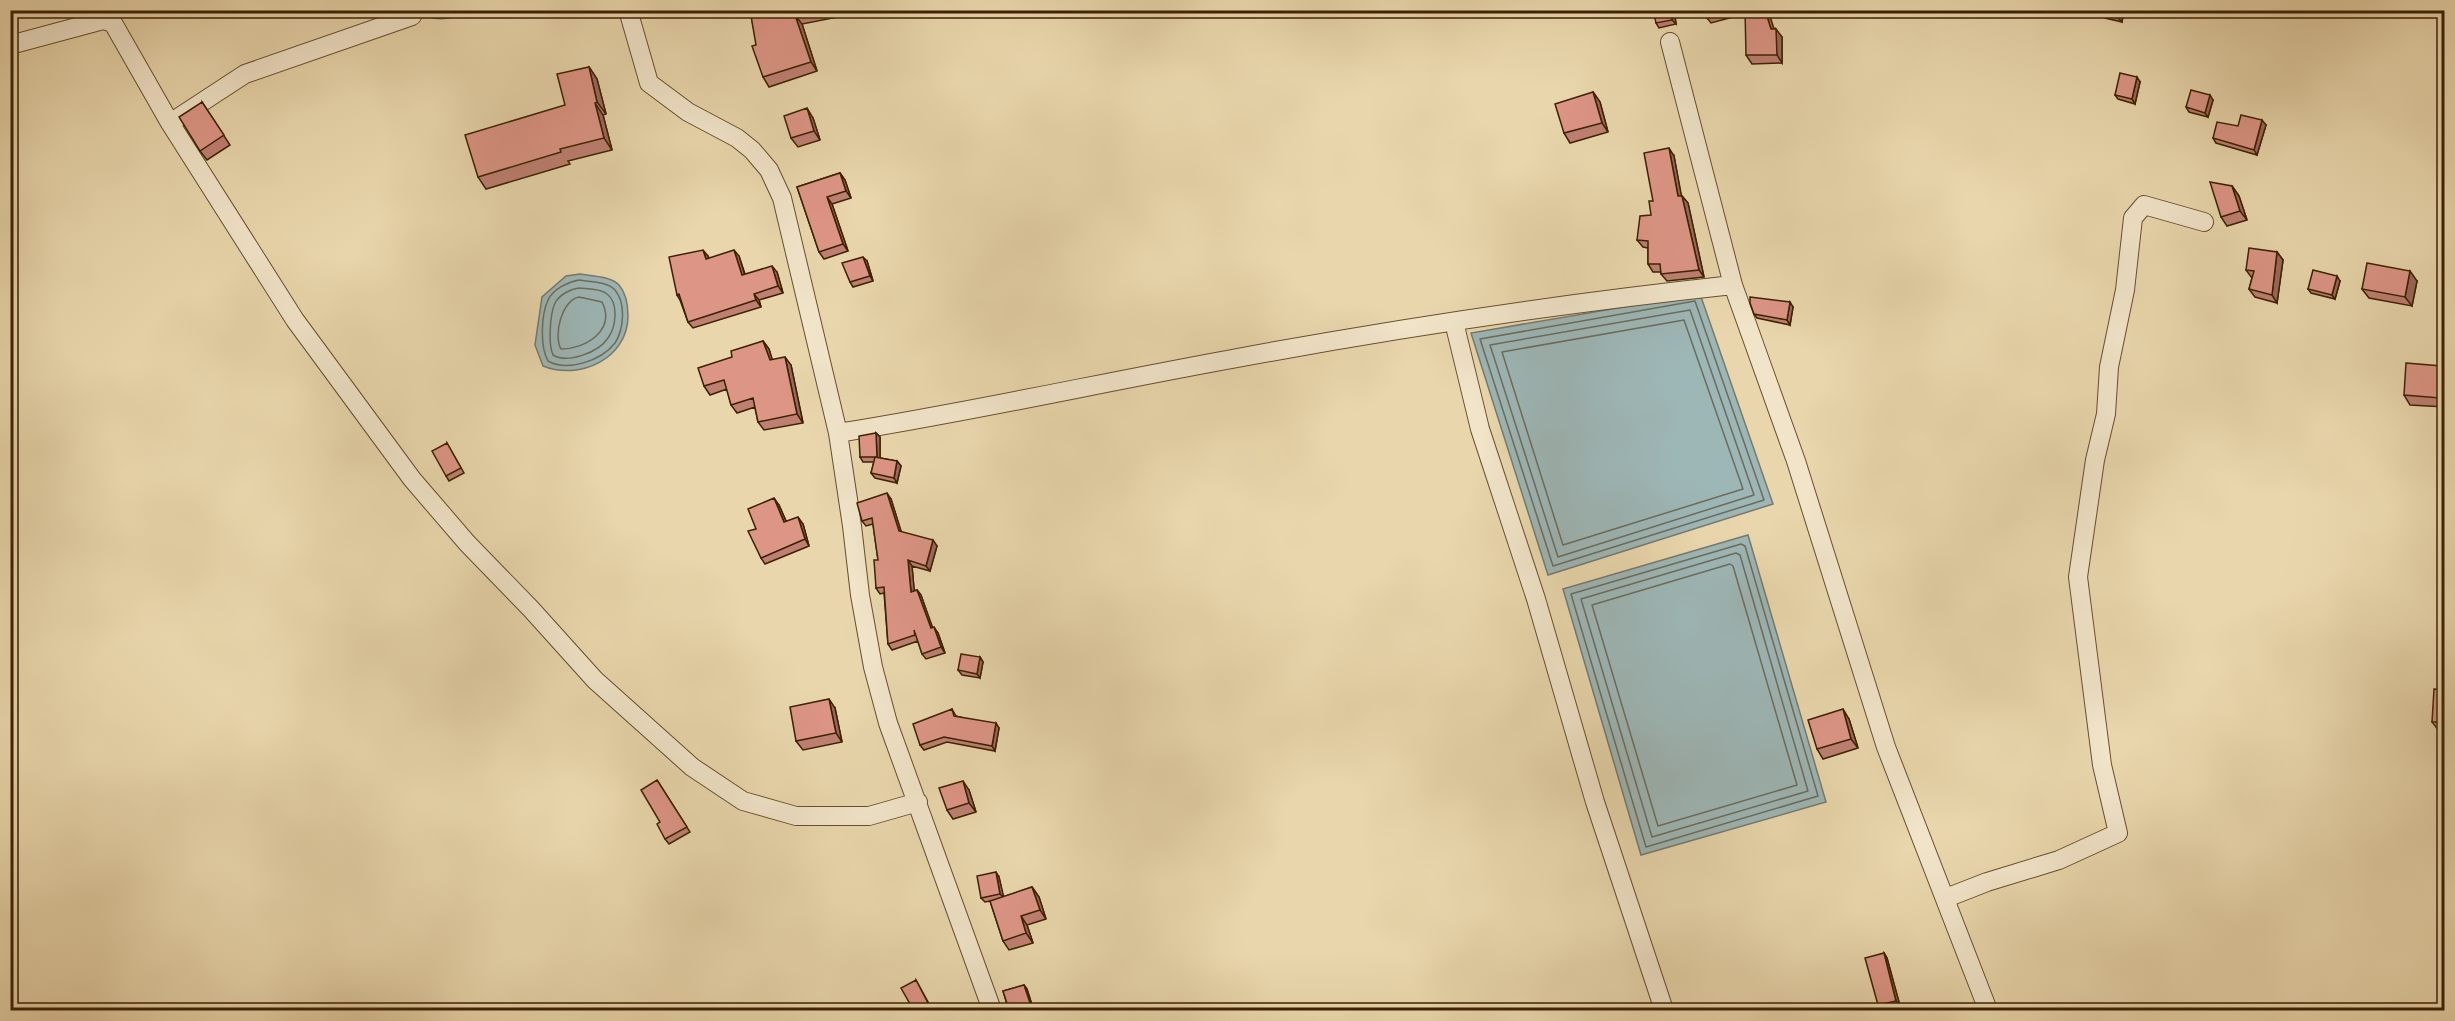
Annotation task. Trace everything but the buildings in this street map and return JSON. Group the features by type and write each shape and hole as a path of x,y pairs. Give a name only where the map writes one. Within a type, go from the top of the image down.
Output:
{"street":[{"path":"628,10 649,83 688,112 737,138 752,150 770,170 782,198 837,433 873,667 888,723 992,1011"},
{"path":"170,123 245,74 412,16"},
{"path":"10,45 103,20 113,23 170,123 295,320 412,478 468,543 595,680 692,767 743,801 796,816 869,816 918,802"},
{"path":"1670,42 1733,285 1796,461 1886,747 1988,1011"},
{"path":"1946,898 2059,860 2118,833 2102,765 2078,577 2095,460 2106,414 2109,367 2125,290 2133,218 2144,205 2204,222"},
{"path":"837,433 919,420 1233,359 1454,322 1733,285"},
{"path":"1454,322 1480,429 1536,598 1595,802 1664,1011"}],"water":[{"path":"417,11 476,11 439,19"},
{"path":"580,274 606,278 619,285 627,304 626,331 620,344 611,354 586,368 557,370 543,366 535,345 542,297 566,276"},
{"path":"1700,294 1773,504 1548,575 1471,333"},
{"path":"1748,535 1826,802 1641,855 1563,589"}]}
